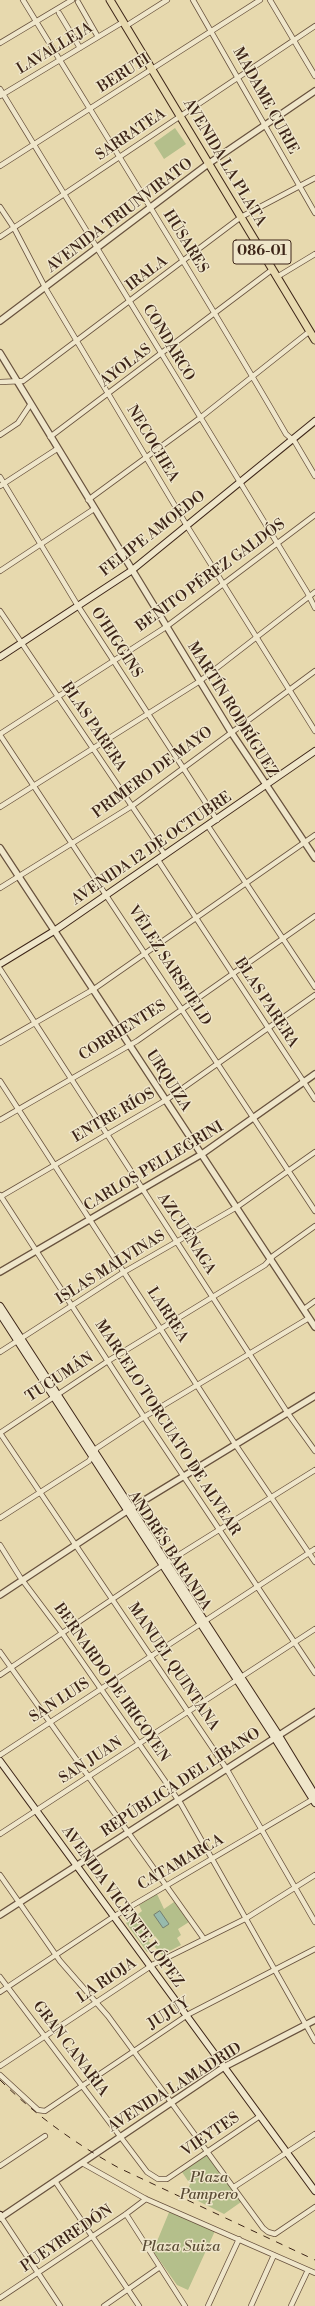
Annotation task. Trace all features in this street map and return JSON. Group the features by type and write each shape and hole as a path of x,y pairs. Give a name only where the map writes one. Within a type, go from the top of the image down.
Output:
{"main road":[{"name":"AVENIDA LA PLATA","path":"110,0 315,340"},
{"name":"FELIPE AMOEDO","path":"0,657 131,571 315,422"},
{"name":"AVENIDA 12 DE OCTUBRE","path":"0,964 54,931 266,787 315,751"},
{"name":"ANDRÉS BARANDA","path":"0,1306 18,1339"},
{"name":"ANDRÉS BARANDA","path":"0,1314 18,1339 239,1678 314,1799"},
{"name":"AVENIDA VICENTE LÓPEZ","path":"0,1761 76,1864 185,2017 224,2067 315,2191"}],"street":[{"name":"HÚSARES","path":"23,0 118,159 215,312 286,434 293,440 315,476"},
{"path":"0,43 72,0"},
{"name":"LAVALLEJA","path":"1,93 98,37 167,0"},
{"name":"MADAME CURIE","path":"193,0 315,213"},
{"name":"BERUTI","path":"0,166 260,0"},
{"path":"270,0 315,76"},
{"path":"78,2 98,37"},
{"path":"59,12 80,48"},
{"name":"SARRATEA","path":"0,237 315,26"},
{"name":"AVENIDA TRIUNVIRATO","path":"0,321 208,164 315,91"},
{"name":"CONDARCO","path":"1,93 97,248 315,608"},
{"name":"IRALA","path":"18,383 26,379 241,217 315,178"},
{"name":"NECOCHEA","path":"0,207 14,228 45,287 187,526 315,731"},
{"path":"278,277 315,254"},
{"name":"AYOLAS","path":"50,437 272,269"},
{"path":"88,500 200,418 252,375 310,331"},
{"name":"MARTÍN RODRÍGUEZ","path":"0,353 131,571 231,732 266,787 315,858"},
{"path":"0,382 18,383"},
{"path":"0,435 18,423 30,405"},
{"path":"2,485 57,449"},
{"name":"O'HIGGINS","path":"0,477 2,485 41,544 78,606 217,820"},
{"path":"0,571 94,509"},
{"name":"BENITO PÉREZ GALDÓS","path":"0,734 166,627 315,515"},
{"path":"0,807 94,750 200,681 315,592"},
{"name":"BLAS PARERA","path":"0,612 20,644 58,696 165,855"},
{"name":"PRIMERO DE MAYO","path":"0,888 132,806 315,671"},
{"name":"VÉLEZ SARSFIELD","path":"0,734 146,952 315,1211"},
{"path":"208,826 315,987"},
{"path":"0,1043 94,989 315,834"},
{"name":"URQUIZA","path":"0,848 315,1327"},
{"name":"BLAS PARERA","path":"158,860 315,1099"},
{"name":"CORRIENTES","path":"0,1120 130,1045 315,916"},
{"name":"AZCUÉNAGA","path":"0,969 287,1412 315,1451"},
{"name":"ENTRE RÍOS","path":"0,1196 166,1100 315,995"},
{"name":"CARLOS PELLEGRINI","path":"0,1272 202,1154 315,1074"},
{"name":"LARREA","path":"0,1081 235,1444 315,1562"},
{"name":"ISLAS MALVINAS","path":"0,1352 124,1272 237,1207 315,1152"},
{"name":"MARCELO TORCUATO DE ALVEAR","path":"0,1196 144,1417 315,1673"},
{"name":"TUCUMÁN","path":"0,1433 108,1361 265,1265 315,1226"},
{"path":"304,1309 315,1302"},
{"path":"0,1518 39,1493 144,1417 309,1318"},
{"path":"0,1595 129,1510 315,1396"},
{"name":"MANUEL QUINTANA","path":"0,1433 74,1545 226,1768 315,1922"},
{"path":"0,1674 271,1496 315,1470"},
{"name":"BERNARDO DE IRIGOYEN","path":"0,1545 22,1580 101,1688 178,1799 274,1972 315,2041"},
{"name":"SAN LUIS","path":"0,1754 315,1549"},
{"name":"SAN JUAN","path":"0,1834 315,1630"},
{"path":"0,1652 128,1830 204,1939"},
{"name":"REPÚBLICA DEL LÍBANO","path":"0,1915 128,1830 315,1712"},
{"name":"CATAMARCA","path":"0,1992 113,1917 314,1799"},
{"path":"0,1875 18,1903 56,1955 96,2002 134,2051 209,2151 263,2228 268,2232 275,2234 315,2207"},
{"name":"LA RIOJA","path":"0,2066 46,2037 149,1967 245,1919 315,1875"},
{"name":"JUJUY","path":"0,2075 38,2110 43,2111 83,2086 185,2017 274,1972 315,1949"},
{"name":"GRAN CANARIA","path":"0,1977 83,2086 119,2137 147,2172 154,2177"},
{"name":"AVENIDA LAMADRID","path":"0,2216 55,2181 224,2067 315,2020"},
{"name":"VIEYTES","path":"154,2177 168,2179 260,2116"},
{"path":"234,2187 315,2134"},
{"path":"0,2166 45,2136"},
{"path":"82,2163 146,2199 315,2273"},
{"path":"55,2181 139,2306"},
{"name":"PUEYRREDÓN","path":"0,2298 146,2199"},
{"path":"126,2214 185,2306"},
{"path":"0,2216 39,2272 60,2306"},
{"path":"208,2306 239,2239"},
{"path":"251,2306 274,2255"},
{"path":"104,2306 160,2267"},
{"path":"291,2306 308,2270"}],"green space":[{"path":"175,128 186,144 164,159 154,143"},
{"path":"157,1894 164,1909 174,1902 189,1922 178,1929 181,1935 177,1938 181,1945 162,1955 154,1946 147,1952 126,1923 142,1911 139,1905","holes":["155,1936 160,1942 154,1946 148,1941"]},
{"name":"Plaza Pampero","path":"208,2154 241,2202 224,2214 186,2195 190,2184 182,2172"},
{"name":"Plaza Suiza","path":"170,2210 215,2231 188,2290 177,2285 153,2251"}],"shaded area":[{"path":"160,1911 169,1924 163,1928 154,1915"}],"railway":[{"path":"0,2080 13,2093 56,2128 119,2168 315,2260"}]}
